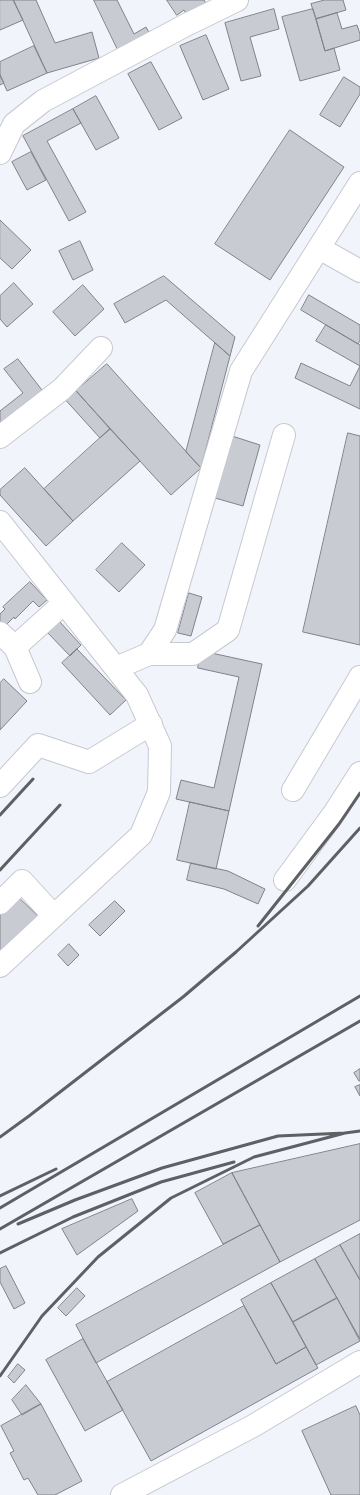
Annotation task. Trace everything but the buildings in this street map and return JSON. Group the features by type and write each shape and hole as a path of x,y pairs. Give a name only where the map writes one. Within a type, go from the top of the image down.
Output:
{"street":[{"path":"0,154 14,124 43,101 186,25 237,0"},
{"path":"149,654 165,630 241,371 360,183"},
{"path":"319,248 360,271"},
{"path":"0,437 62,389 101,348"},
{"path":"116,668 149,654 193,654 228,630 284,435"},
{"path":"0,522 137,695 160,746 159,792 141,835 0,966"},
{"path":"30,682 8,640 64,603"},
{"path":"293,790 360,677"},
{"path":"0,786 38,745 89,762 150,724"},
{"path":"285,880 335,812 360,773"},
{"path":"0,903 22,881 54,916"},
{"path":"122,1495 253,1426 360,1362"}],"railway":[{"path":"0,815 33,779"},
{"path":"258,926 339,824 360,793"},
{"path":"0,870 60,805"},
{"path":"0,1137 183,997 236,952 308,886 360,828"},
{"path":"0,1208 360,996"},
{"path":"0,1229 360,1021"},
{"path":"18,1224 75,1200 162,1168 278,1136 360,1131"},
{"path":"0,1376 42,1316 98,1257 171,1198 254,1157 345,1133"},
{"path":"0,1253 73,1217 161,1182 234,1162"},
{"path":"0,1196 56,1169"}]}
